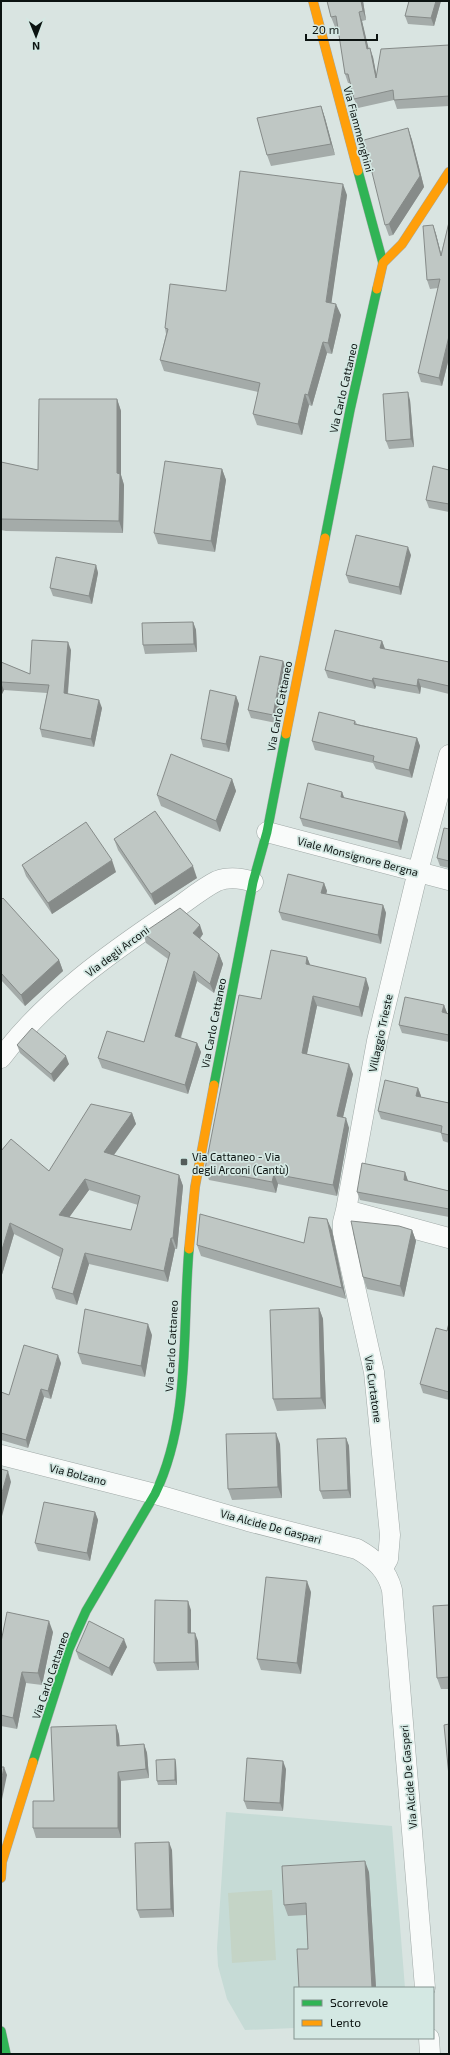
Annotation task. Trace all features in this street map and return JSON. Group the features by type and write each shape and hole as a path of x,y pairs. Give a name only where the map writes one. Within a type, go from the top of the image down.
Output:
{"street":[{"name":"Via Fiammenghini","path":"313,1 383,263"},
{"name":"Via Carlo Cattaneo","path":"1,1878 2,1862 69,1649 86,1611 155,1494 163,1477 175,1432 182,1381 186,1283 193,1200 202,1146 252,882 267,832 350,410 383,263 405,239 449,172"},
{"name":"Villaggio Trieste","path":"346,1210 377,1040 418,871 449,755"},
{"name":"Viale Monsignore Bergna","path":"267,832 449,880"},
{"name":"Via degli Arconi","path":"1,1058 42,1012 88,971 141,932 216,882 236,878 252,882"},
{"path":"346,1210 449,1238"},
{"name":"Via Curtatone","path":"346,1210 343,1222 343,1233 374,1372 390,1535 388,1559 383,1568"},
{"name":"Via Bolzano","path":"1,1455 155,1494"},
{"name":"Via Alcide De Gaspari","path":"155,1494 248,1521 357,1549 370,1556 383,1568"},
{"name":"Via Alcide De Gasperi","path":"383,1568 390,1579 392,1590 425,1987"},
{"path":"1,2031 6,2054"},
{"path":"429,2039 430,2054"}],"shaded area":[{"path":"226,1812 392,1826 405,1987 294,1987 294,2028 245,2030 227,1999 218,1966 217,1948"}],"green space":[{"path":"272,1890 276,1960 232,1963 228,1893"}],"building":[{"path":"327,1 361,1 363,11 359,12 367,49 370,48 376,78 381,49 449,45 449,96 394,100 393,90 354,99 348,74 345,74 336,16 331,17"},
{"path":"409,1 436,1 431,18 405,16"},
{"path":"321,106 331,144 267,155 257,118"},
{"path":"408,128 420,176 389,224 385,225 364,140"},
{"path":"240,171 343,184 326,302 336,304 328,343 323,342 308,395 305,394 298,424 253,414 260,383 160,360 168,329 165,328 170,284 226,291"},
{"path":"449,222 449,336 439,378 418,373 440,279 427,280 423,226 433,225 441,256"},
{"path":"408,392 411,439 386,441 383,394"},
{"path":"39,399 117,399 117,473 120,474 119,521 1,519 1,462 38,470"},
{"path":"165,461 222,469 211,541 154,533"},
{"path":"433,466 449,470 449,504 426,500"},
{"path":"356,535 408,547 399,587 346,575"},
{"path":"56,557 96,565 89,596 50,588"},
{"path":"193,622 194,644 143,645 142,623"},
{"path":"335,630 382,641 380,648 449,662 449,686 418,679 417,686 373,678 372,681 325,670"},
{"path":"32,640 68,642 64,693 99,700 91,739 40,729 49,685 1,682 1,662 30,674"},
{"path":"260,656 283,661 273,715 248,710"},
{"path":"210,690 236,696 226,744 201,739"},
{"path":"319,712 355,721 354,724 417,738 409,770 373,761 374,756 312,741"},
{"path":"171,754 232,779 216,821 157,795"},
{"path":"308,783 342,792 341,797 405,812 398,842 300,818"},
{"path":"155,811 193,866 151,894 114,839"},
{"path":"86,822 112,860 48,903 22,865"},
{"path":"444,828 449,829 449,861 437,858"},
{"path":"288,874 324,883 321,893 383,905 378,935 279,912"},
{"path":"3,898 59,960 21,995 1,973 1,900"},
{"path":"180,908 200,925 193,933 219,954 210,984 194,971 175,1036 197,1043 185,1085 98,1058 107,1031 144,1042 170,953 143,933"},
{"path":"271,950 307,957 306,964 366,978 359,1007 313,996 302,1053 349,1064 337,1116 346,1118 333,1185 274,1174 272,1182 205,1169 239,995 261,999"},
{"path":"405,997 444,1005 442,1012 449,1014 449,1035 399,1025"},
{"path":"32,1028 66,1056 51,1074 17,1045"},
{"path":"385,1080 418,1088 416,1096 449,1103 449,1135 441,1133 442,1126 378,1111"},
{"path":"91,1104 132,1113 104,1152 179,1175 173,1238 171,1238 164,1271 85,1253 73,1294 52,1288 63,1249 10,1223 1,1253 1,1151 11,1139 49,1171","holes":["85,1179 140,1196 131,1230 59,1215"]},
{"path":"362,1163 405,1172 404,1180 449,1191 449,1209 357,1192"},
{"path":"200,1214 304,1243 309,1217 327,1219 342,1288 197,1245"},
{"path":"351,1221 399,1226 412,1230 400,1286 363,1277"},
{"path":"319,1308 321,1398 273,1399 270,1310"},
{"path":"85,1309 148,1324 141,1366 78,1353"},
{"path":"449,1323 449,1392 420,1384 436,1328 447,1331"},
{"path":"24,1345 58,1355 48,1391 41,1389 26,1440 1,1433 1,1392 9,1395"},
{"path":"276,1433 278,1487 228,1489 226,1434"},
{"path":"346,1438 348,1490 320,1491 317,1439"},
{"path":"1,1469 8,1471 1,1496"},
{"path":"44,1502 95,1512 87,1553 35,1543"},
{"path":"266,1577 307,1581 297,1663 257,1659"},
{"path":"155,1600 188,1601 188,1633 195,1633 196,1662 154,1663"},
{"path":"449,1605 449,1677 437,1678 433,1606"},
{"path":"7,1612 49,1621 38,1673 22,1672 13,1718 1,1715 1,1642"},
{"path":"89,1621 124,1639 109,1668 76,1651"},
{"path":"449,1724 449,1776 444,1725"},
{"path":"116,1725 117,1746 144,1744 146,1769 118,1772 118,1828 33,1828 33,1801 54,1801 51,1727"},
{"path":"247,1758 283,1761 280,1803 244,1801"},
{"path":"175,1759 175,1780 157,1781 156,1760"},
{"path":"1,1767 4,1767 1,1782"},
{"path":"169,1842 171,1909 137,1910 135,1843"},
{"path":"365,1861 372,1987 299,1987 297,1949 308,1949 306,1903 284,1905 282,1866"}],"traffic: fast":[{"path":"358,171 383,263"},
{"path":"325,538 350,410 377,289"},
{"path":"214,1085 253,882 267,832 286,734"},
{"path":"33,1762 69,1649 86,1611 155,1494 167,1465 175,1435 180,1405 185,1342 189,1249"},
{"path":"1,2031 6,2054"}],"traffic: slow":[{"path":"313,1 358,171"},
{"path":"377,289 383,263 402,244 449,172"},
{"path":"286,734 325,538"},
{"path":"189,1249 195,1187 214,1085"},
{"path":"1,1878 2,1862 33,1762"}],"place":[{"name":"Via Cattaneo - Via degli Arconi (Cantù)","path":"184,1162"}]}
